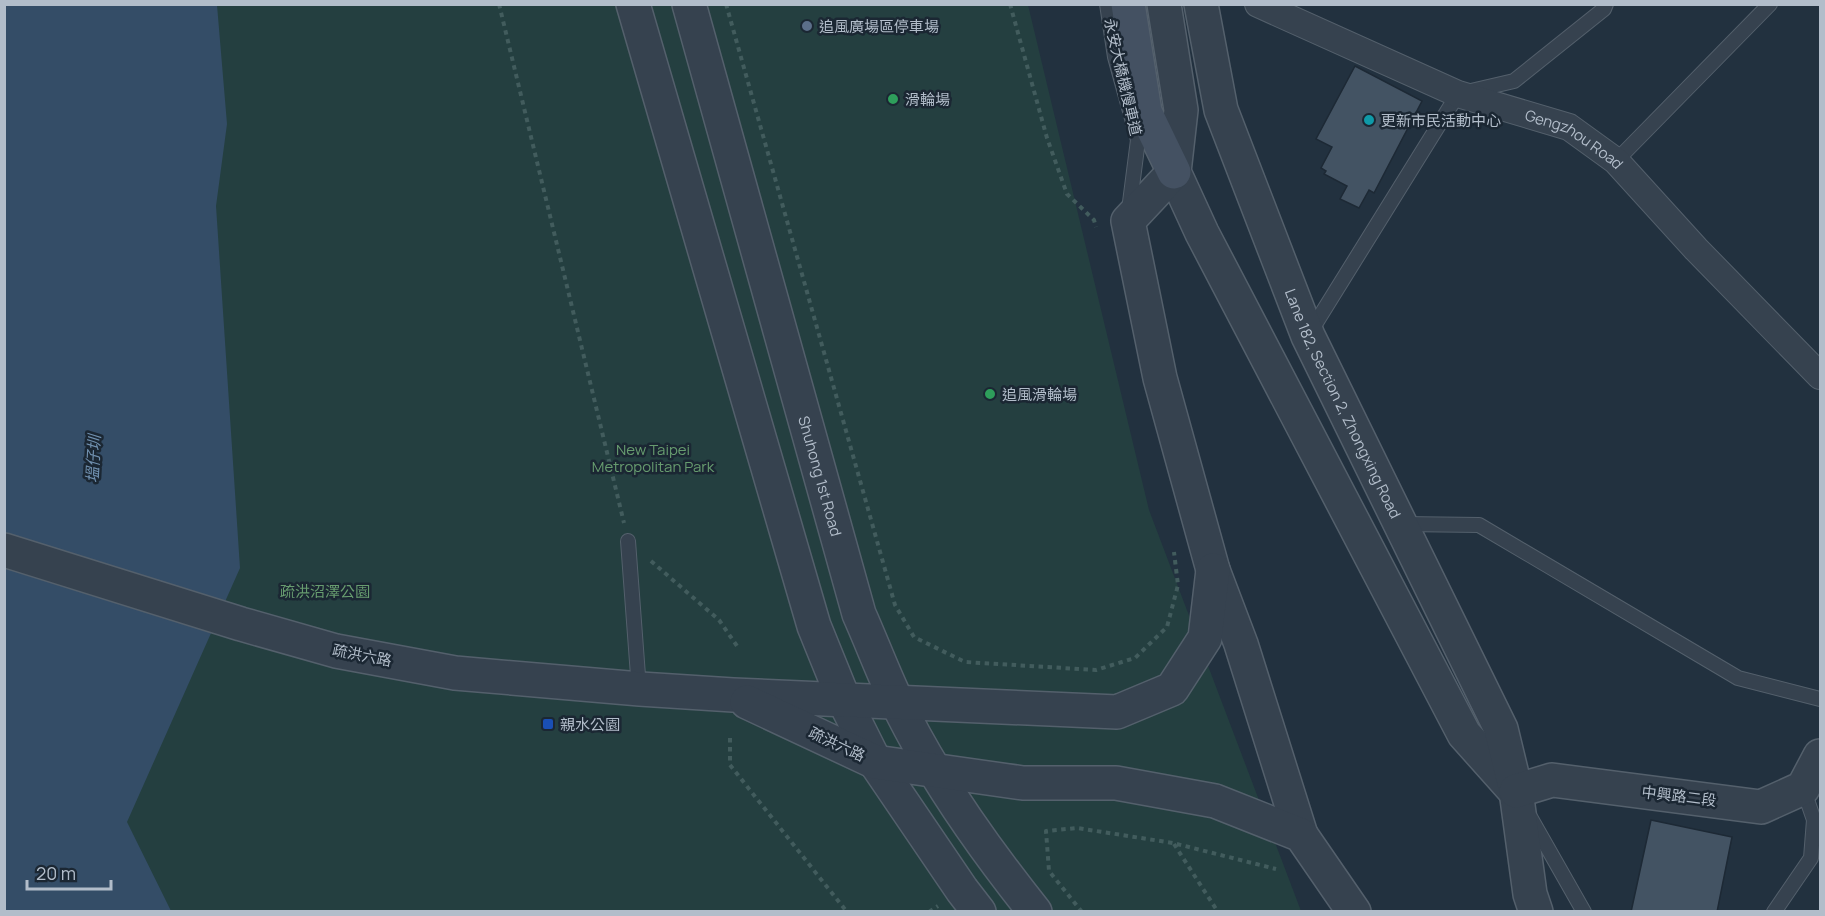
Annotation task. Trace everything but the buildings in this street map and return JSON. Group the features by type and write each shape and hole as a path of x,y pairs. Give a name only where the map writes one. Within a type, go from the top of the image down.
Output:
{"main road":[{"path":"1128,4 1145,112 1174,172"}],"street":[{"path":"633,4 814,626 844,700 875,762 979,912"},
{"name":"Shuhong 1st Road","path":"689,4 859,614 898,703 936,772 998,865 1035,912"},
{"path":"1164,4 1181,110 1174,172 1202,233 1464,734 1516,791"},
{"name":"Lane 182, Section 2, Zhongxing Road","path":"1201,4 1221,110 1308,336 1501,729 1516,791 1530,894 1536,912"},
{"name":"Gengzhou Road","path":"1258,4 1458,94 1569,127 1616,161 1696,249 1821,376"},
{"path":"1174,172 1128,221 1160,378 1213,570 1241,644 1301,835 1353,912"},
{"name":"疏洪六路","path":"4,550 241,624 336,651 454,673 733,695 1117,712 1172,689 1205,638 1213,570"},
{"name":"疏洪六路","path":"733,695 875,762"},
{"path":"1803,788 1821,756"},
{"path":"875,762 1023,783 1116,783 1215,801 1301,835"},
{"name":"中興路二段","path":"1516,791 1552,780 1761,807 1803,788"}],"lane":[{"name":"永安大橋機慢車道","path":"1107,4 1115,57 1138,140 1128,221"},
{"path":"1308,336 1458,94 1514,81 1604,9 1606,4"},
{"path":"1616,161 1770,4"},
{"path":"1400,524 1479,525 1738,678 1821,699"},
{"path":"628,541 639,689"},
{"path":"1774,912 1816,860 1814,820 1803,788"},
{"path":"1516,791 1584,912"}],"path":[{"path":"499,4 628,541 719,620 737,646"},
{"path":"726,4 895,605 914,637 965,662 1096,670 1135,658 1167,627 1178,585 1173,546"},
{"path":"1010,4 1047,138 1067,194 1094,220 1097,232"},
{"path":"730,738 730,765 847,912"},
{"path":"1082,912 1049,871 1046,831 1077,828 1173,843 1276,869"},
{"path":"1173,843 1218,912"}],"green space":[{"name":"New Taipei Metropolitan Park","path":"4,5 1028,5 1149,510 1301,911 5,911"}],"water":[{"name":"塭仔圳","path":"5,5 217,5 227,124 216,206 240,568 127,822 171,911 5,912"}],"place":[{"name":"追風廣場區停車場","path":"807,26"},
{"name":"滑輪場","path":"893,99"},
{"name":"更新市民活動中心","path":"1369,120"},
{"name":"追風滑輪場","path":"990,394"},
{"name":"親水公園","path":"548,724"}],"park label":[{"name":"疏洪沼澤公園","path":"325,591"}]}
